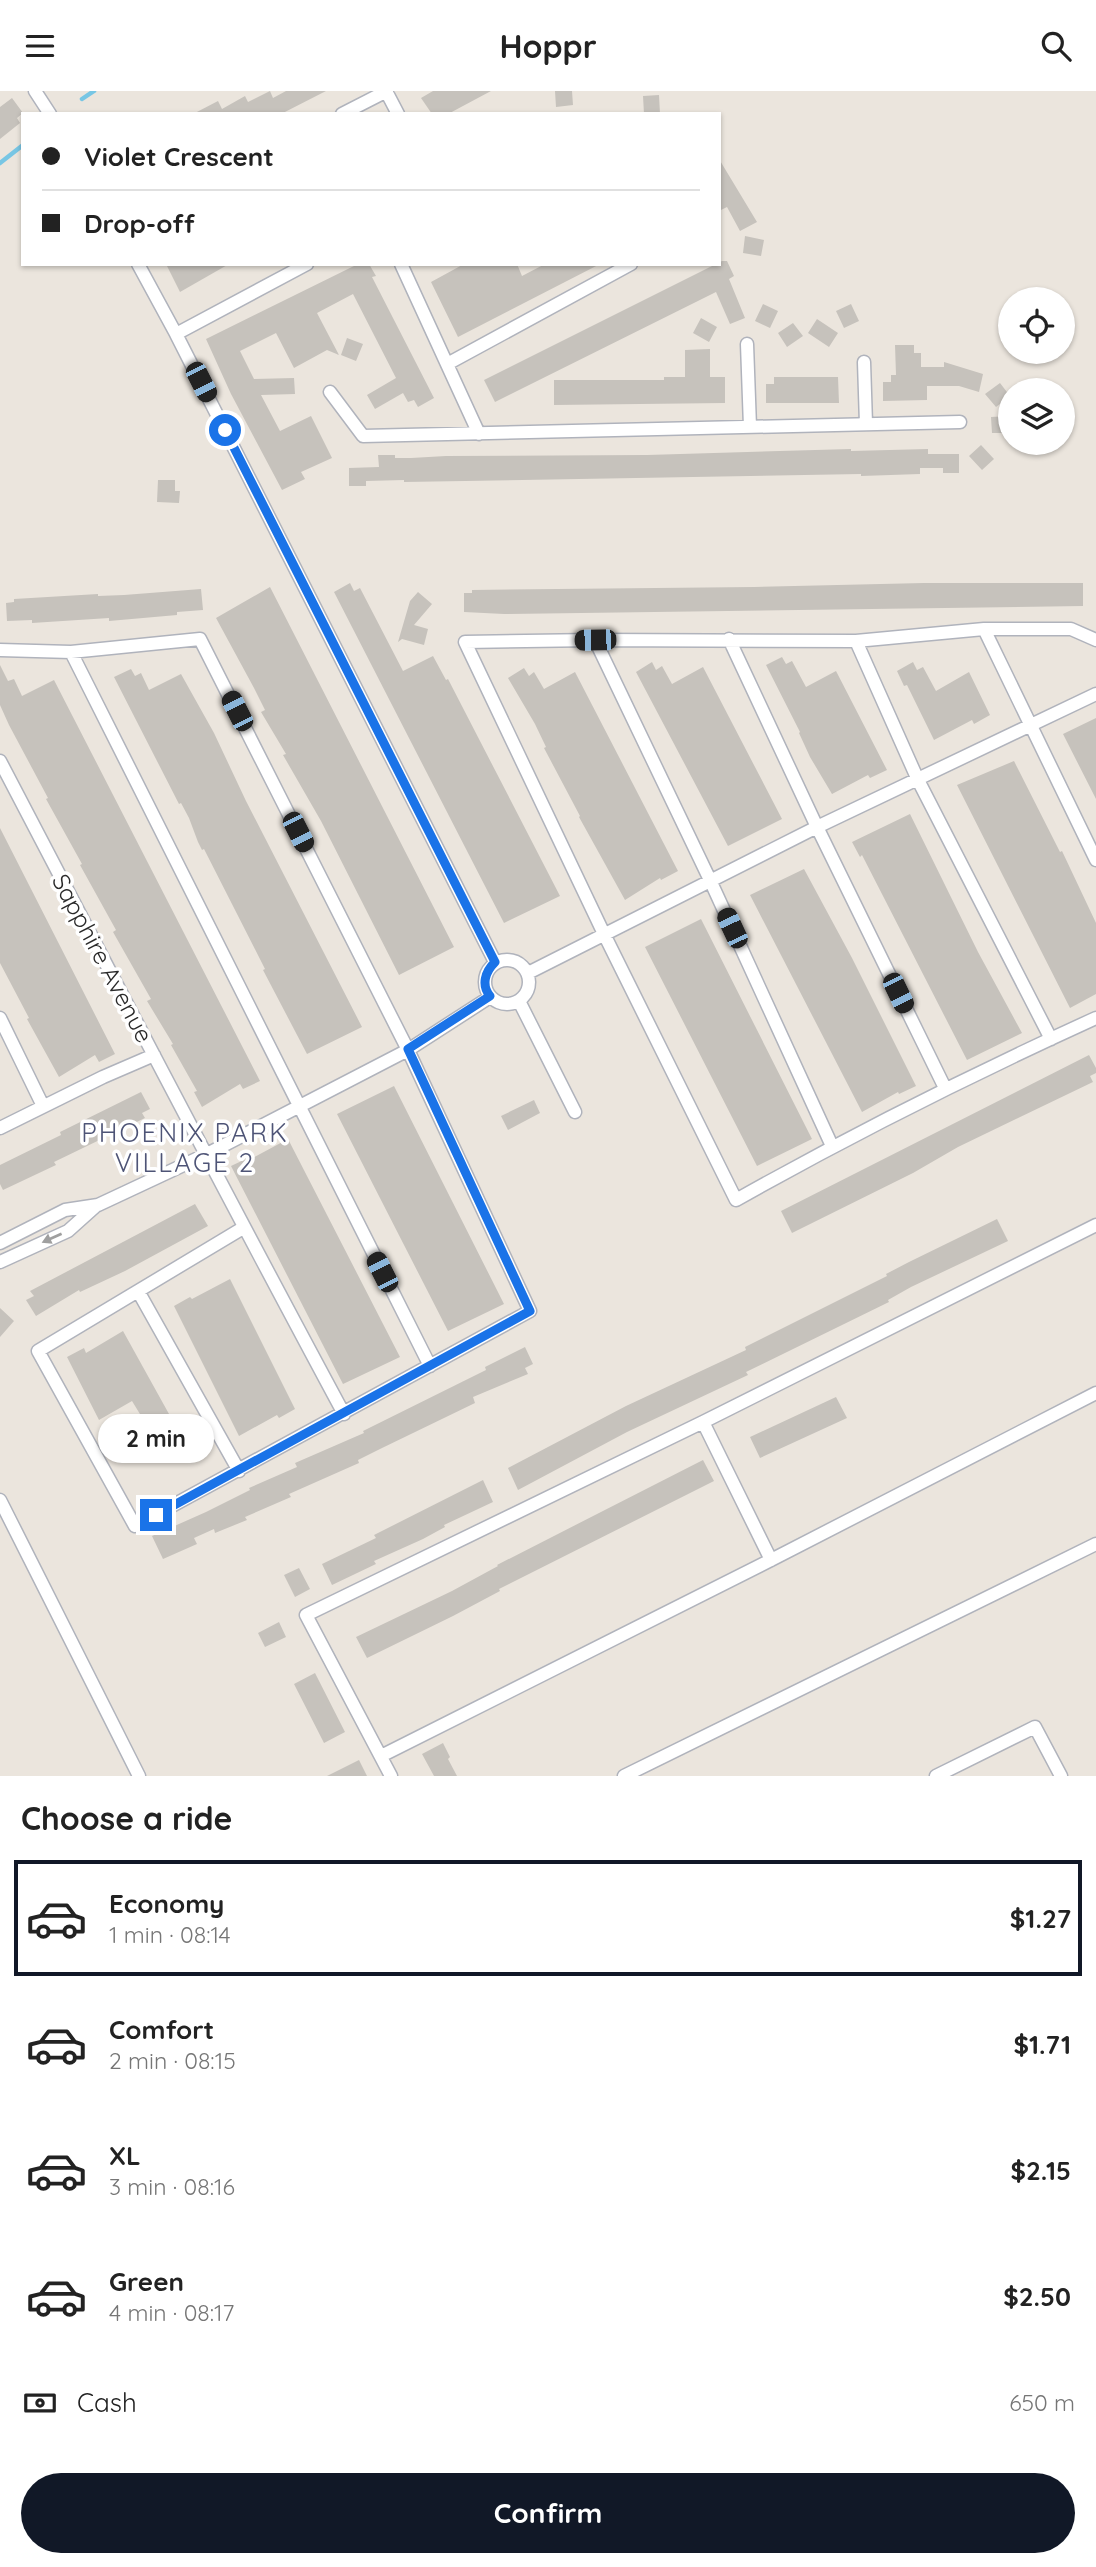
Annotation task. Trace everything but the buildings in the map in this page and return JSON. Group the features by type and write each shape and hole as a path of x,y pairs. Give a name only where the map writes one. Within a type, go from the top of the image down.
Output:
{"street":[{"path":"35,91 49,112"},
{"path":"346,112 387,91 397,112"},
{"path":"139,266 495,962"},
{"path":"176,334 303,266"},
{"path":"406,266 479,433"},
{"path":"449,363 627,266"},
{"path":"747,344 750,427"},
{"path":"864,362 866,425"},
{"path":"330,392 363,436 960,422"},
{"path":"1096,640 1071,629 984,629 856,641 729,639 465,642 604,934 736,1201 832,1146 945,1088 1096,1018"},
{"path":"984,629 1096,860"},
{"path":"0,650 71,652 200,639 408,1049 530,1311 135,1526 38,1351 243,1228"},
{"path":"729,639 817,827 945,1088"},
{"path":"595,640 710,880 832,1146"},
{"path":"856,641 918,780 1051,1039"},
{"path":"71,652 430,1366"},
{"path":"528,974 817,827 1096,694"},
{"name":"Sapphire Avenue","path":"0,761 207,1154 243,1228 344,1413"},
{"path":"503,959 518,962 528,974 529,989 519,1001 504,1004 486,991 485,982 489,968 495,962 503,959"},
{"path":"0,1262 68,1231 98,1205 207,1154 408,1049 490,996"},
{"path":"519,1001 575,1112"},
{"path":"0,1019 43,1106"},
{"path":"0,1128 155,1055"},
{"path":"0,1243 65,1210 98,1205"},
{"path":"391,1776 306,1615 703,1422 1096,1225"},
{"path":"138,1291 239,1471"},
{"path":"381,1756 1096,1393"},
{"path":"703,1422 771,1560"},
{"path":"0,1500 139,1776"},
{"path":"624,1776 1096,1544"},
{"path":"936,1776 1035,1727 1061,1776"}],"waterway":[{"path":"82,99 94,91"},
{"path":"0,163 21,147"}],"district":[{"name":"PHOENIX PARK VILLAGE 2","path":"185,1146"}],"route":[{"path":"156,1515 530,1311 408,1049 490,996 486,991 486,974 495,962 225,430"}]}
